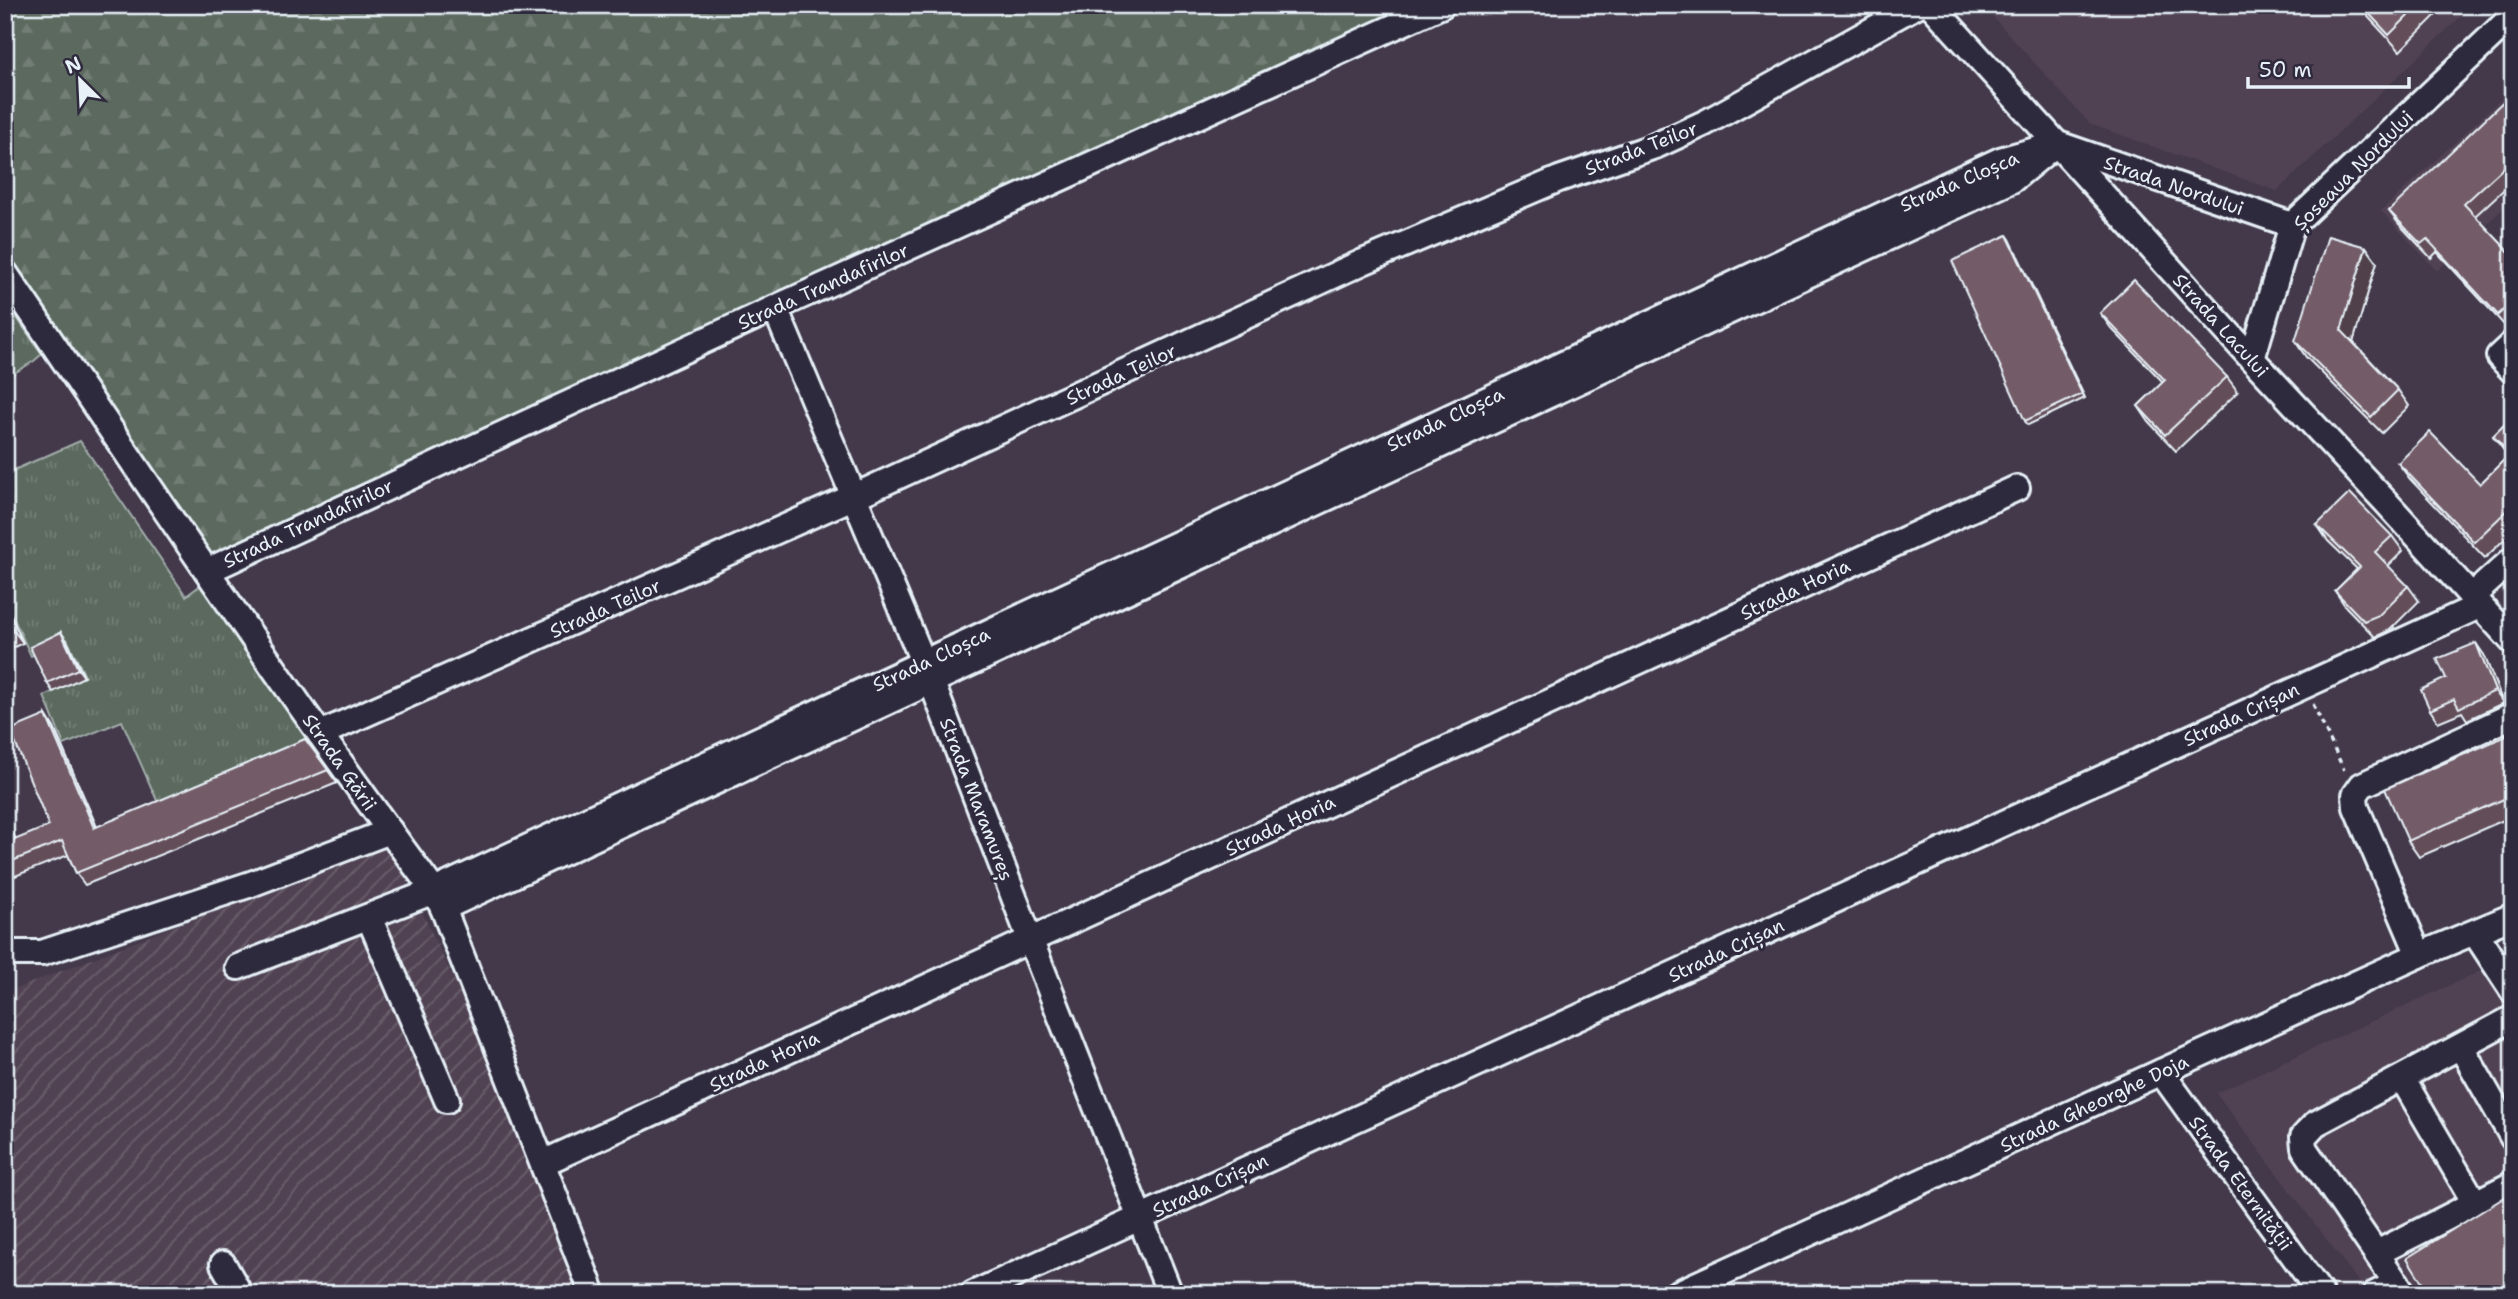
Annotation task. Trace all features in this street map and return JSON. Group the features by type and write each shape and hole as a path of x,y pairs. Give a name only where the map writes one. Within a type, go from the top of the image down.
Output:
{"street":[{"name":"Strada Trandafirilor","path":"207,571 775,308 1442,5"},
{"name":"Strada Teilor","path":"320,734 855,496 1363,262 1559,179 1655,146 1693,129 1917,5"},
{"name":"Strada Lacului","path":"1931,5 2513,642"},
{"name":"Șoseaua Nordului","path":"2252,359 2292,225 2513,16"},
{"name":"Strada Nordului","path":"2057,144 2292,225"},
{"name":"Strada Cloșca","path":"238,967 369,917 439,900 927,673 2000,160 2057,144"},
{"name":"Strada Gării","path":"5,273 207,571 439,900 593,1294"},
{"name":"Strada Maramureș","path":"775,308 927,673 1170,1294"},
{"path":"2513,343 2499,356 2513,371"},
{"name":"Strada Horia","path":"543,1163 2017,488"},
{"name":"Strada Crișan","path":"973,1294 2305,686 2475,602 2513,559"},
{"path":"2419,955 2356,807 2355,795 2362,785 2513,715"},
{"path":"5,953 42,953 274,876 390,831"},
{"name":"Strada Gheorghe Doja","path":"1676,1294 2419,955 2513,916"},
{"path":"369,917 447,1100"},
{"path":"2475,933 2513,991"},
{"path":"2392,1290 2377,1253 2304,1148 2303,1137 2315,1124 2513,1018"},
{"path":"2461,1046 2513,1138"},
{"name":"Strada Eternității","path":"2161,1072 2321,1294"},
{"path":"2402,1078 2475,1203"},
{"path":"2377,1253 2513,1184"},
{"path":"223,1264 240,1294"}],"path":[{"path":"2305,686 2355,795"}],"shaded area":[{"path":"1982,5 2473,5 2277,191 2090,124"},
{"path":"2513,88 2513,199 2437,271 2381,211"},
{"path":"389,842 472,1018 540,1198 585,1294 5,1294 5,993"},
{"path":"2513,956 2513,1294 2368,1294 2216,1093"}],"green space":[{"path":"5,5 1410,5 787,293 214,566 5,259"},
{"path":"5,301 42,354 8,377 5,376"},
{"path":"80,441 186,596 201,585 317,746 162,812 122,721 64,745 44,696 85,676 67,639 31,656 5,600 5,474"}],"building":[{"path":"2361,5 2419,5 2389,35"},
{"path":"2510,95 2513,98 2513,159 2464,204 2513,256 2513,301 2498,315 2427,239 2421,244 2389,211"},
{"path":"2007,235 2082,394 2025,421 1952,261"},
{"path":"2328,236 2366,247 2341,330 2398,390 2371,417 2295,341"},
{"path":"2134,280 2227,377 2165,435 2138,406 2165,380 2100,313"},
{"path":"2513,416 2513,505 2474,542 2398,463 2430,432 2480,484 2510,454 2493,436"},
{"path":"2350,493 2392,536 2375,552 2408,586 2379,615 2364,621 2335,591 2360,567 2317,525"},
{"path":"5,610 14,631 5,635"},
{"path":"61,632 78,669 47,683 30,647"},
{"path":"2476,643 2495,691 2459,708 2454,699 2430,710 2421,690 2446,678 2437,659"},
{"path":"46,715 94,828 305,739 328,770 76,873 62,841 5,864 5,823 12,841 49,826 10,730"},
{"path":"2513,733 2513,795 2408,841 2385,789"},
{"path":"2513,1192 2513,1294 2429,1294 2407,1258"}]}
